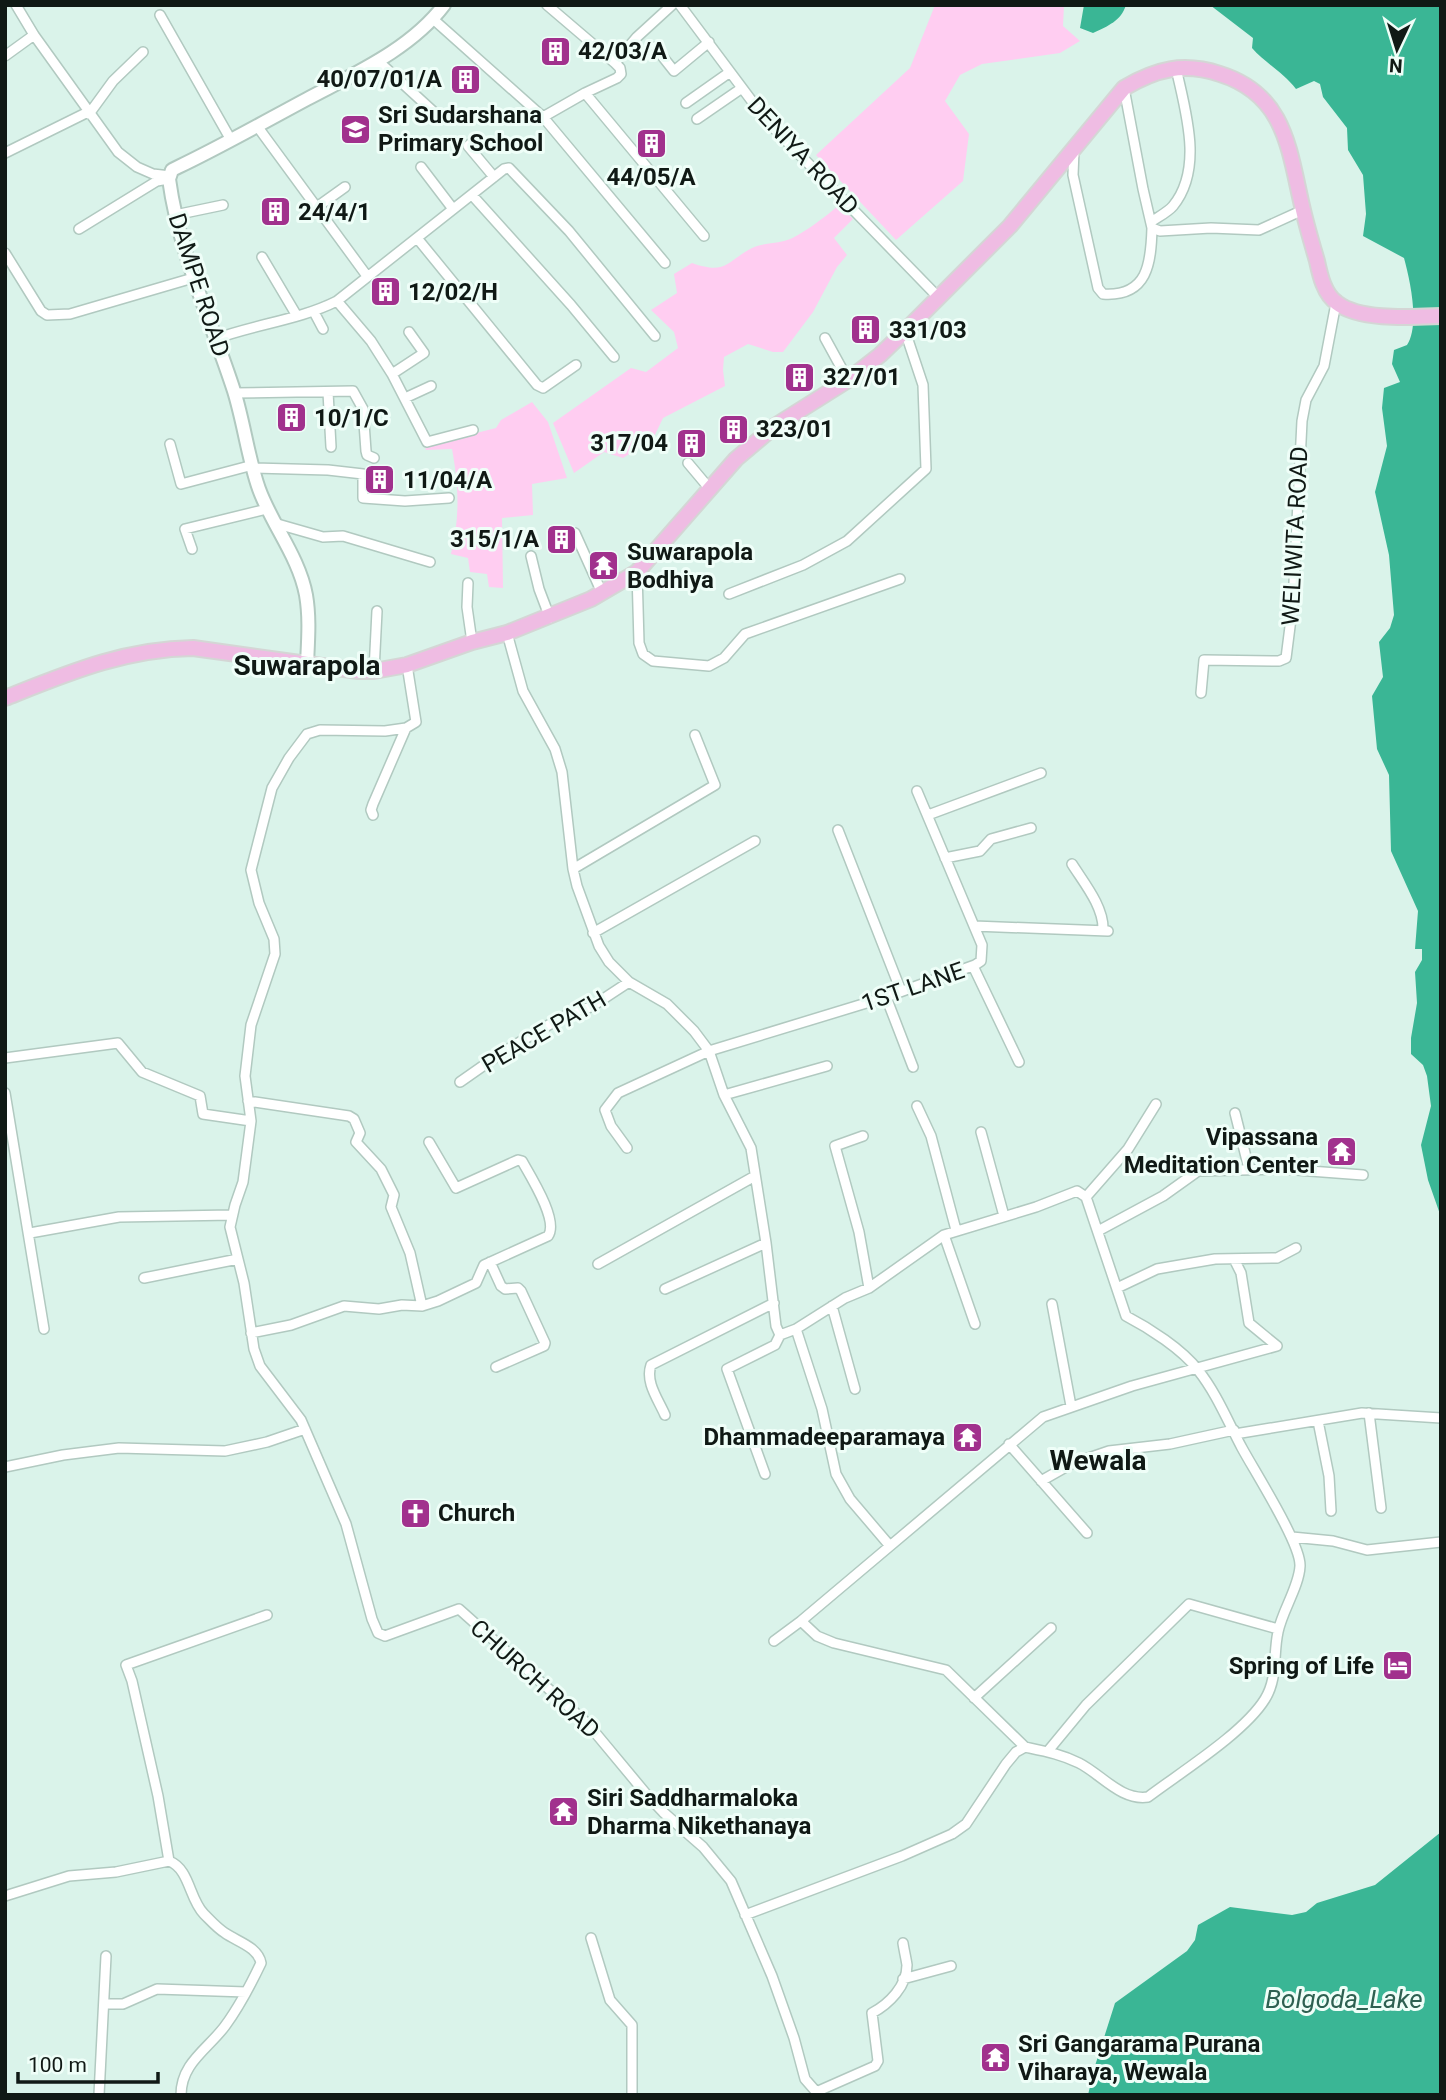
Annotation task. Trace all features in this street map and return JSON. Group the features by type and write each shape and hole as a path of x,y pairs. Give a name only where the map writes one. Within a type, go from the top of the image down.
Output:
{"main road":[{"path":"5,698 91,664 146,650 193,648 374,671 407,665 472,642 507,634 550,618 603,593 636,572 657,551 736,459 775,426 848,380 880,355 1010,226 1124,88 1147,74 1176,68 1203,68 1229,76 1249,88 1276,114 1286,135 1323,284 1336,303 1364,314 1389,317 1441,316"}],"street":[{"path":"16,5 34,35 118,152 153,174 169,178"},
{"path":"79,229 157,181 169,178 177,167 377,60 433,19 444,5"},
{"path":"544,117 621,74 615,63 547,5"},
{"path":"615,63 637,37 672,5"},
{"name":"DENIYA ROAD","path":"684,6 766,120 938,297"},
{"path":"160,15 231,140"},
{"path":"433,19 544,117 665,263"},
{"path":"5,56 34,35"},
{"path":"655,47 674,71 709,43"},
{"path":"5,153 89,113 113,81 143,52"},
{"path":"377,60 436,114"},
{"path":"1152,225 1173,206 1189,169 1186,116 1176,68"},
{"path":"686,103 730,72"},
{"path":"697,119 742,88"},
{"path":"1074,148 1073,175 1098,288 1103,293 1114,294 1137,286 1150,264 1152,225 1124,88"},
{"path":"585,93 704,236"},
{"path":"257,126 367,276"},
{"path":"475,140 468,146 494,177"},
{"path":"421,167 453,209"},
{"path":"215,339 314,312 337,301 504,169 509,168 569,231 655,336"},
{"name":"DAMPE ROAD","path":"169,178 175,215 193,278 234,393 253,467 267,509 295,562 306,594 307,664"},
{"path":"317,208 345,187"},
{"path":"472,195 614,357"},
{"path":"175,215 223,205"},
{"path":"1152,225 1160,231 1211,228 1259,230 1303,210"},
{"path":"417,238 537,385 543,388 576,365"},
{"path":"5,253 41,311 47,315 70,314 193,278"},
{"path":"262,257 297,316"},
{"path":"337,301 371,341 392,374 427,442 473,430"},
{"name":"WELIWITA ROAD","path":"1200,693 1204,660 1279,661 1286,658 1293,603 1302,421 1306,400 1324,366 1336,303"},
{"path":"314,312 323,329"},
{"path":"729,594 803,565 847,541 926,469 923,385 905,331"},
{"path":"392,374 424,353 409,332"},
{"path":"825,338 848,380"},
{"path":"405,398 431,386"},
{"path":"234,393 353,391 359,398 366,425 366,451 374,458"},
{"path":"328,392 331,447"},
{"path":"170,444 181,484 253,467 328,470 363,474 363,498 405,501 449,498"},
{"path":"688,463 709,488"},
{"path":"192,549 185,529 267,509"},
{"path":"274,523 323,537 343,536 430,562"},
{"path":"575,533 603,593"},
{"path":"531,556 550,618"},
{"path":"636,572 639,643 643,654 653,661 709,666 724,658 746,634 900,579"},
{"path":"468,583 467,607 472,642"},
{"path":"374,671 377,611"},
{"path":"507,634 523,691 555,749 562,772 576,886 593,933 609,962 629,982 667,1004 688,1024 709,1051 724,1096 751,1148 776,1326 780,1335"},
{"path":"373,815 373,804 406,728 416,722 407,665"},
{"name":"CHURCH ROAD","path":"406,728 362,732 320,730 307,734 272,788 251,870 259,903 274,939 275,954 251,1025 245,1076 251,1121 243,1182 230,1227 260,1366 293,1407 305,1429 346,1524 378,1633 385,1636 459,1609 588,1724 663,1812 716,1861 731,1881 772,1976 806,2079 817,2094"},
{"path":"573,869 715,785 695,735"},
{"path":"928,815 1041,773"},
{"name":"1ST LANE","path":"627,1148 611,1126 604,1110 618,1093 709,1051 886,997 981,961 983,953 974,926 917,791"},
{"path":"945,858 979,851 990,839 1031,828"},
{"path":"838,830 901,991"},
{"path":"593,933 755,841"},
{"path":"974,926 1106,931 1100,912 1072,864"},
{"path":"973,966 1019,1062"},
{"name":"PEACE PATH","path":"460,1082 538,1031 570,1013 591,1007 629,982"},
{"path":"886,997 913,1067"},
{"path":"5,1058 118,1043 142,1072 200,1096 203,1114 251,1121"},
{"path":"724,1096 827,1066"},
{"path":"5,1093 44,1329"},
{"path":"248,1101 355,1119 360,1133 357,1145 369,1154 381,1169 394,1195 391,1207 410,1253 422,1306"},
{"path":"1086,1197 1128,1149 1156,1104"},
{"path":"918,1105 931,1136 956,1230"},
{"path":"1235,1113 1249,1169"},
{"path":"981,1132 1004,1216"},
{"path":"863,1136 835,1146 853,1210 869,1288"},
{"path":"251,1333 290,1325 344,1306 379,1309 402,1305 422,1306 452,1296 476,1283 482,1267 548,1236 551,1223 538,1190 522,1161 518,1160 456,1188 429,1142"},
{"path":"5,1161 17,1158"},
{"path":"1098,1231 1163,1196 1198,1171 1283,1169 1363,1175"},
{"path":"598,1264 755,1176"},
{"path":"765,1474 727,1369 775,1345 780,1335 796,1329 832,1306 869,1288 944,1235 1036,1207 1077,1191 1086,1197 1126,1316 1153,1330 1197,1368 1292,1537 1300,1566 1278,1629 1272,1684 1266,1698 1215,1748 1148,1797 1140,1798 1128,1795 1081,1763 1048,1751 1025,1747 946,1670 834,1643 817,1636 801,1621"},
{"path":"30,1233 119,1217 232,1215"},
{"path":"944,1235 975,1324"},
{"path":"665,1289 766,1243"},
{"path":"1116,1288 1157,1269 1215,1259 1277,1258 1296,1248"},
{"path":"144,1278 238,1259"},
{"path":"774,1641 1042,1417 1071,1405 1277,1346 1249,1323 1241,1272 1234,1259"},
{"path":"490,1262 505,1289 515,1287 521,1291 545,1343 544,1346 496,1367"},
{"path":"665,1415 651,1385 651,1365 774,1303"},
{"path":"1052,1304 1071,1405"},
{"path":"832,1306 855,1389"},
{"path":"796,1329 815,1385 836,1475 850,1499 890,1546"},
{"path":"1041,1480 1071,1464 1110,1451 1369,1413 1441,1418"},
{"path":"1369,1413 1381,1508"},
{"path":"1318,1421 1329,1476 1331,1511"},
{"path":"5,1468 63,1455 119,1448 225,1451 267,1442 305,1429"},
{"path":"1009,1444 1087,1533"},
{"path":"1292,1537 1333,1541 1367,1550 1441,1542"},
{"path":"1048,1751 1086,1705 1189,1604 1278,1629"},
{"path":"169,1861 158,1796 126,1665 267,1615"},
{"path":"974,1698 1051,1628"},
{"path":"746,1914 902,1856 952,1834 966,1824 1006,1764 1016,1752 1025,1747"},
{"path":"5,1896 59,1878 116,1872 169,1861 181,1868 196,1907 222,1932 260,1956 261,1963 224,2027 191,2061 181,2087 181,2095"},
{"path":"591,1938 610,2000 632,2025 632,2095"},
{"path":"817,2094 875,2066 878,2061 872,2013 892,1999 903,1979 907,1964 903,1943"},
{"path":"99,2095 106,1956"},
{"path":"903,1979 951,1966"},
{"path":"104,2004 123,2004 156,1989 246,1992"}],"shaded area":[{"path":"935,5 1064,5 1063,26 1080,41 1060,53 982,64 960,75 945,101 969,134 963,181 896,240 816,155 910,68"},
{"path":"839,205 853,219 834,238 847,255 837,267 813,312 783,352 773,352 748,344 724,357 725,386 663,418 653,439 623,458 604,452 574,473 553,423 631,368 646,372 678,348 674,332 651,310 677,293 674,274 692,263 719,267 752,248 790,239 813,226"},
{"path":"532,402 548,422 567,478 532,484 533,515 502,518 503,588 489,587 487,574 470,572 468,558 451,554 458,502 452,449 426,450 425,446 496,428 501,420"}],"water":[{"path":"1084,5 1126,5 1117,19 1093,33 1080,28"},
{"path":"1210,5 1441,5 1441,1217 1428,1180 1421,1145 1431,1106 1427,1076 1423,1065 1411,1054 1417,1003 1415,972 1422,960 1422,949 1415,949 1418,911 1391,851 1389,775 1377,749 1372,696 1383,677 1379,642 1390,628 1394,615 1389,555 1375,492 1387,446 1382,408 1384,388 1400,382 1392,364 1394,350 1407,345 1411,336 1413,302 1409,278 1404,258 1363,236 1366,214 1363,175 1348,150 1347,128 1323,97 1320,84 1314,81 1296,89 1252,48 1253,38"},
{"name":"Bolgoda_Lake","path":"1441,1832 1441,2095 1088,2095 1115,2003 1187,1951 1195,1940 1198,1925 1230,1907 1292,1915 1306,1912 1317,1903 1375,1885"}],"place":[{"name":"42/03/A","path":"555,51"},
{"name":"40/07/01/A","path":"465,79"},
{"name":"Sri Sudarshana Primary School","path":"355,129"},
{"name":"44/05/A","path":"651,143"},
{"name":"24/4/1","path":"275,212"},
{"name":"12/02/H","path":"385,292"},
{"name":"331/03","path":"866,330"},
{"name":"327/01","path":"800,377"},
{"name":"10/1/C","path":"291,418"},
{"name":"323/01","path":"733,429"},
{"name":"317/04","path":"691,443"},
{"name":"11/04/A","path":"380,480"},
{"name":"315/1/A","path":"562,539"},
{"name":"Suwarapola Bodhiya","path":"604,566"},
{"name":"Vipassana Meditation Center","path":"1341,1151"},
{"name":"Dhammadeeparamaya","path":"968,1437"},
{"name":"Church","path":"415,1513"},
{"name":"Spring of Life","path":"1397,1666"},
{"name":"Siri Saddharmaloka Dharma Nikethanaya","path":"564,1812"},
{"name":"Sri Gangarama Purana Viharaya, Wewala","path":"995,2058"}],"district":[{"name":"Suwarapola","path":"307,665"},
{"name":"Wewala","path":"1098,1460"}]}
